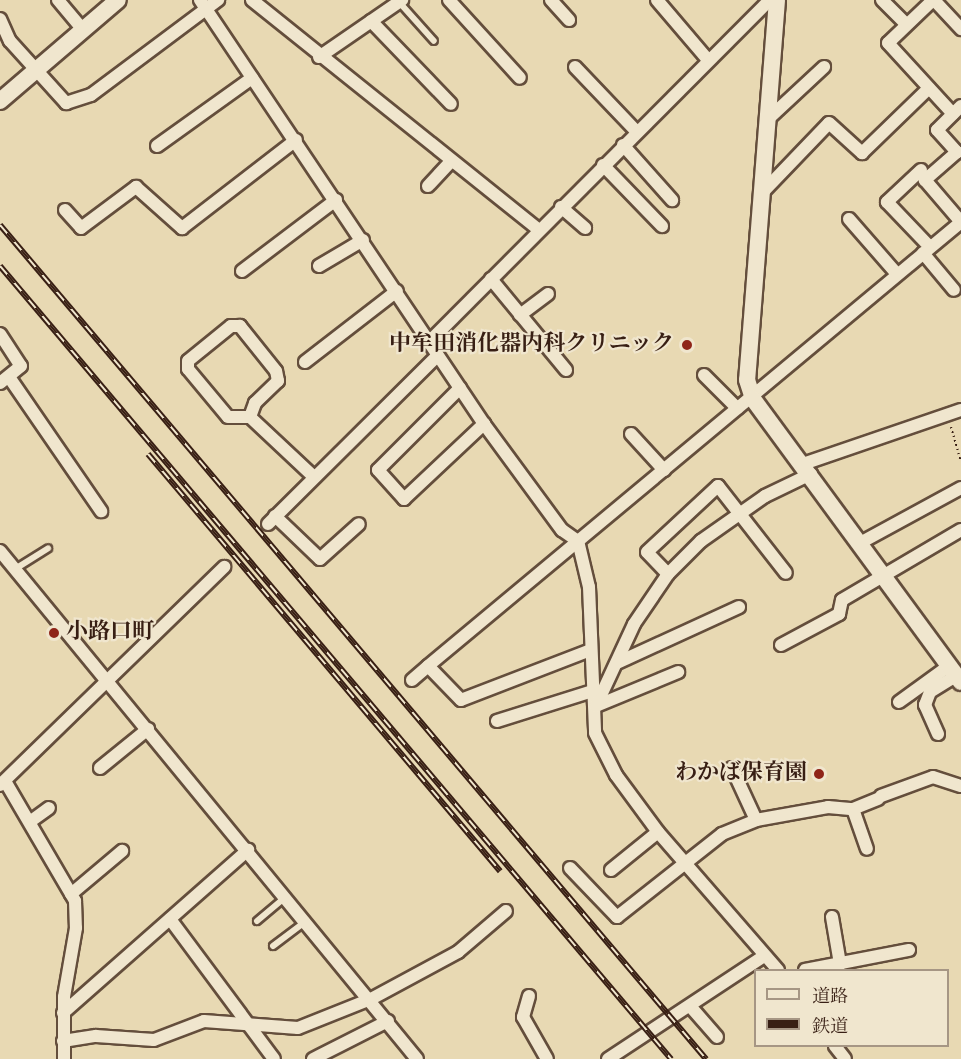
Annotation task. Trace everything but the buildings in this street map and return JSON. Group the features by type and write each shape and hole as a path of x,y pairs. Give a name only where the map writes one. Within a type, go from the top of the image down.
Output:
{"street":[{"path":"58,0 83,30"},
{"path":"0,100 118,0"},
{"path":"0,19 5,40 37,69 66,103 91,95 203,5 218,0"},
{"path":"252,0 319,57 539,230"},
{"path":"449,0 520,78"},
{"path":"551,0 569,20"},
{"path":"657,0 708,60"},
{"path":"429,342 561,207 770,0"},
{"path":"777,0 747,381 753,399 956,672"},
{"path":"882,0 906,24"},
{"path":"412,680 737,408 753,399 897,274 961,222 925,180 957,152 937,130 957,110 929,88 888,43 934,0 961,29"},
{"path":"319,57 400,1"},
{"path":"203,5 397,291 437,357 562,530 578,541 589,587 588,651 600,744 658,831 777,969"},
{"path":"371,21 451,104"},
{"path":"575,67 637,132"},
{"path":"767,120 824,67"},
{"path":"157,146 252,78"},
{"path":"761,194 830,123 862,153 929,88"},
{"path":"65,210 81,228 136,187 182,228 296,140"},
{"path":"623,145 672,200"},
{"path":"428,186 451,161"},
{"path":"603,165 662,226"},
{"path":"921,170 887,202 926,250 954,290"},
{"path":"242,271 336,200"},
{"path":"561,207 585,228"},
{"path":"849,219 897,274"},
{"path":"319,266 363,240"},
{"path":"491,279 566,370"},
{"path":"305,362 397,291"},
{"path":"520,315 548,294"},
{"path":"250,417 255,403 278,381 276,371 240,326 231,326 188,361 188,369 228,417 250,417 314,477"},
{"path":"0,334 21,366 5,380 101,511"},
{"path":"359,524 320,559 271,520 437,357"},
{"path":"704,375 737,408"},
{"path":"460,388 378,470 404,499 484,423"},
{"path":"596,706 619,662 634,624 668,574 701,541 807,469 961,410"},
{"path":"631,434 664,470"},
{"path":"668,574 647,552 718,486 739,516 786,573"},
{"path":"860,543 961,488"},
{"path":"781,645 838,614 842,600 961,530"},
{"path":"0,551 371,999 417,1059"},
{"path":"64,1059 63,1013 76,928 71,894 31,821 3,783 224,567"},
{"path":"619,662 739,607"},
{"path":"428,666 461,700 588,651"},
{"path":"596,706 678,672"},
{"path":"899,702 956,672"},
{"path":"938,734 925,705 930,692 956,672"},
{"path":"497,721 593,691"},
{"path":"100,768 148,729"},
{"path":"732,768 756,820"},
{"path":"570,868 617,917 684,860 722,834 756,820 828,807 853,809 933,777 961,786"},
{"path":"31,821 49,808"},
{"path":"853,809 867,849"},
{"path":"611,870 658,831"},
{"path":"71,894 122,850"},
{"path":"63,1013 248,850"},
{"path":"63,1041 96,1036 154,1040 204,1021 298,1028 371,999 458,952 506,910"},
{"path":"832,917 840,964"},
{"path":"170,919 274,1059"},
{"path":"811,969 909,950"},
{"path":"614,1057 764,956"},
{"path":"529,996 523,1017 547,1059"},
{"path":"690,1006 717,1037"},
{"path":"313,1059 388,1021"},
{"path":"836,1047 845,1059"}],"lane":[{"path":"400,1 434,41"},
{"path":"15,569 48,548"},
{"path":"256,921 287,897"},
{"path":"273,946 306,921"}],"path":[{"path":"947,414 961,462"}],"railway":[{"path":"0,225 706,1059"},
{"path":"0,266 671,1059"},
{"path":"148,454 500,871"}],"place":[{"name":"中牟田消化器内科クリニック","path":"687,345"},
{"name":"小路口町","path":"54,633"},
{"name":"わかば保育園","path":"819,774"}]}
